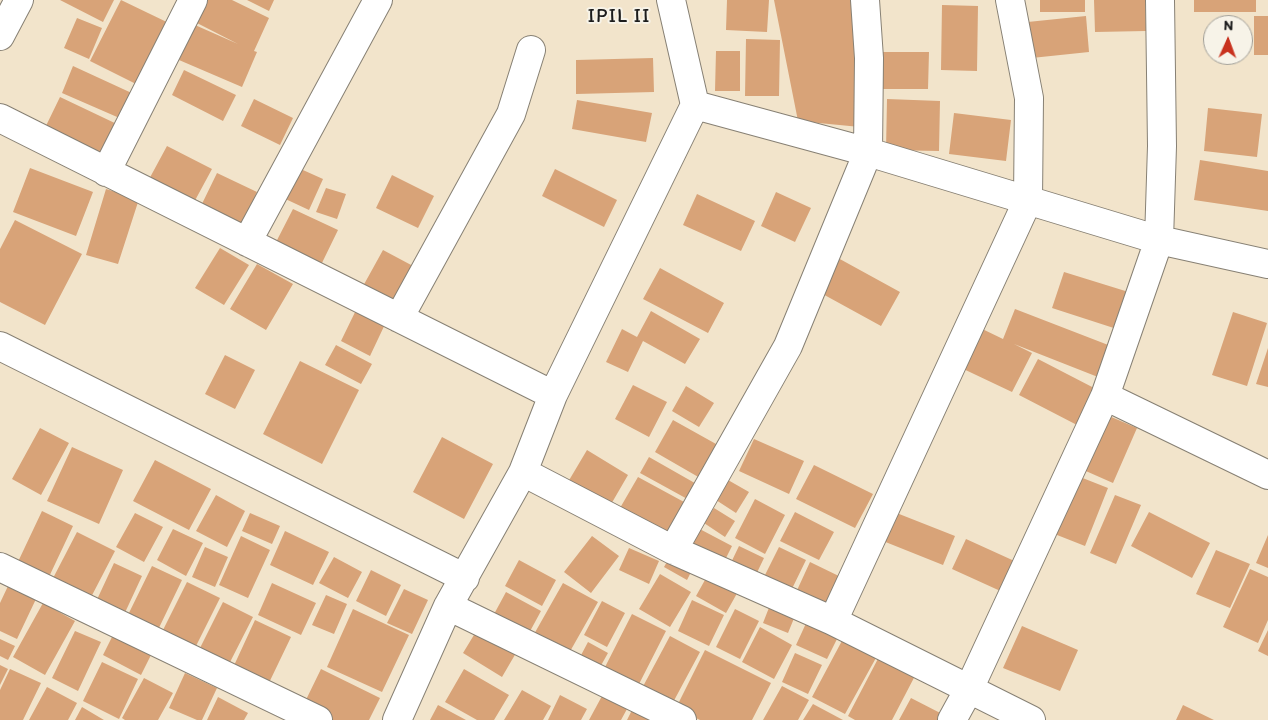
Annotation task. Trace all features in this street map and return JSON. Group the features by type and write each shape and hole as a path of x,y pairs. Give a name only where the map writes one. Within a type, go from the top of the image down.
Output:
{"street":[{"path":"0,36 19,0"},
{"path":"106,172 193,0"},
{"path":"247,242 378,0"},
{"path":"396,720 448,606 523,472 553,395 696,105 671,0"},
{"path":"673,550 788,346 868,152 869,58 865,0"},
{"path":"834,621 1028,200 1029,98 1010,0"},
{"path":"952,720 969,689 1105,396 1159,240 1162,146 1160,0"},
{"path":"399,318 511,114 531,50"},
{"path":"696,105 868,152 1159,240 1268,264"},
{"path":"0,118 553,395"},
{"path":"0,346 465,578"},
{"path":"1105,396 1268,475"},
{"path":"523,472 673,550 834,621 1032,720"},
{"path":"0,567 318,720"},
{"path":"448,606 682,720"}],"building":[{"path":"60,0 114,0 103,22"},
{"path":"121,0 175,26 144,88 90,61"},
{"path":"208,0 232,0 269,18 254,51 257,52 242,87 179,60 195,25 238,44 197,23"},
{"path":"247,0 274,0 269,11"},
{"path":"727,0 769,0 767,32 726,30"},
{"path":"774,0 862,0 860,127 798,121"},
{"path":"1040,0 1085,0 1085,12 1040,12"},
{"path":"1094,0 1145,0 1146,31 1095,32"},
{"path":"1194,0 1256,0 1256,12 1194,12"},
{"path":"942,5 978,6 977,71 941,70"},
{"path":"1086,16 1089,52 1022,59 1018,23"},
{"path":"1254,16 1268,16 1268,55 1254,55"},
{"path":"77,18 102,28 89,59 64,48"},
{"path":"746,39 780,40 779,96 745,96"},
{"path":"716,51 740,51 740,91 715,91"},
{"path":"881,52 929,52 928,89 881,89"},
{"path":"653,58 654,92 576,94 576,60"},
{"path":"73,66 136,95 124,120 62,93"},
{"path":"184,70 236,95 223,121 172,95"},
{"path":"60,97 121,126 104,161 43,132"},
{"path":"254,99 293,118 280,145 241,126"},
{"path":"887,99 940,101 939,151 886,150"},
{"path":"577,100 652,113 646,142 572,129"},
{"path":"1208,108 1262,114 1257,157 1204,151"},
{"path":"954,113 1011,120 1006,161 949,154"},
{"path":"167,146 212,169 192,206 147,183"},
{"path":"1200,160 1268,171 1268,211 1194,200"},
{"path":"294,166 323,179 309,210 279,196"},
{"path":"30,168 93,192 76,236 13,212"},
{"path":"555,169 617,200 604,227 542,196"},
{"path":"217,173 257,192 240,229 199,210"},
{"path":"392,175 434,196 418,228 376,208"},
{"path":"326,188 346,194 337,219 316,212"},
{"path":"106,189 139,199 118,264 86,255"},
{"path":"776,192 811,208 795,242 761,226"},
{"path":"697,194 755,221 741,251 683,225"},
{"path":"293,209 338,230 320,267 274,246"},
{"path":"15,220 82,254 45,325 0,302 0,249"},
{"path":"220,248 249,265 224,305 195,288"},
{"path":"383,250 413,266 393,304 362,288"},
{"path":"838,258 900,292 881,326 819,292"},
{"path":"257,264 293,284 266,330 230,309"},
{"path":"660,268 724,303 708,333 643,299"},
{"path":"1064,272 1135,294 1123,331 1052,308"},
{"path":"358,306 387,320 370,356 341,341"},
{"path":"1015,309 1116,348 1103,379 1014,344 1032,353 1012,392 955,365 974,325 1003,339"},
{"path":"651,311 700,339 685,364 643,341 628,372 606,362 622,329 637,337"},
{"path":"1233,312 1267,323 1247,386 1212,375"},
{"path":"336,345 372,364 361,384 325,365"},
{"path":"1268,348 1268,387 1256,384"},
{"path":"225,355 255,370 235,409 205,394"},
{"path":"1038,359 1096,389 1077,425 1019,395"},
{"path":"300,361 359,390 322,464 263,434"},
{"path":"633,385 667,402 649,437 615,419"},
{"path":"686,386 714,403 699,427 672,411"},
{"path":"1102,413 1137,428 1113,483 1079,468"},
{"path":"673,420 725,449 707,482 655,452"},
{"path":"40,428 69,443 41,495 12,479"},
{"path":"442,437 493,464 464,519 413,492"},
{"path":"754,439 804,461 789,494 739,471"},
{"path":"72,447 123,470 99,524 47,501"},
{"path":"587,450 628,475 610,506 568,482"},
{"path":"649,457 700,486 691,501 640,473"},
{"path":"155,460 211,489 189,530 133,501"},
{"path":"814,465 873,494 855,528 796,499"},
{"path":"1075,475 1108,488 1085,546 1052,533"},
{"path":"638,477 684,502 667,534 620,508"},
{"path":"728,480 749,492 736,513 716,500"},
{"path":"216,495 245,511 227,547 196,531"},
{"path":"1115,495 1141,505 1116,564 1090,553"},
{"path":"755,499 785,515 765,554 735,538"},
{"path":"714,508 735,521 725,537 704,523"},
{"path":"889,510 955,536 943,565 878,539"},
{"path":"42,511 73,526 47,581 16,566"},
{"path":"795,512 834,532 819,560 780,541"},
{"path":"1149,512 1210,543 1192,578 1131,546"},
{"path":"135,513 163,527 144,562 116,547"},
{"path":"250,513 280,526 272,544 242,531"},
{"path":"694,526 732,546 721,568 682,548"},
{"path":"173,529 203,543 186,576 157,560"},
{"path":"285,531 329,552 313,585 270,565"},
{"path":"77,532 115,551 88,603 50,584"},
{"path":"1268,535 1268,568 1256,563"},
{"path":"241,536 270,550 248,598 219,585"},
{"path":"592,536 619,556 591,593 564,572"},
{"path":"966,539 1021,564 1007,594 952,569"},
{"path":"739,546 764,558 752,583 727,571"},
{"path":"205,547 228,557 215,587 192,577"},
{"path":"779,547 806,560 788,597 761,583"},
{"path":"629,548 659,561 649,584 619,570"},
{"path":"1216,550 1250,564 1230,608 1196,594"},
{"path":"672,553 694,566 687,580 664,567"},
{"path":"334,557 362,572 348,598 319,583"},
{"path":"519,560 556,580 542,606 505,586"},
{"path":"810,562 845,579 828,616 793,599"},
{"path":"114,563 142,576 122,619 94,606"},
{"path":"152,566 182,580 156,634 126,619"},
{"path":"1250,569 1268,577 1268,620 1258,643 1223,627"},
{"path":"371,570 401,585 386,616 356,601"},
{"path":"710,571 740,588 726,613 696,596"},
{"path":"660,574 691,592 670,627 639,609"},
{"path":"187,582 220,598 193,652 160,636"},
{"path":"272,583 316,603 301,635 258,615"},
{"path":"563,583 598,602 568,655 533,636"},
{"path":"8,586 36,599 17,639 0,631 0,603"},
{"path":"404,589 428,600 412,634 387,623"},
{"path":"506,592 541,611 528,635 493,616"},
{"path":"326,595 347,604 334,634 312,625"},
{"path":"692,600 724,615 709,646 678,631"},
{"path":"772,600 797,611 788,633 763,623"},
{"path":"602,601 625,613 607,647 584,635"},
{"path":"223,602 253,617 226,670 196,656"},
{"path":"43,603 75,621 45,675 13,657"},
{"path":"353,609 409,635 382,692 327,667"},
{"path":"735,609 759,621 740,659 716,647"},
{"path":"632,614 666,631 637,688 603,671"},
{"path":"808,619 840,633 827,659 796,645"},
{"path":"255,620 291,637 266,689 231,672"},
{"path":"1022,626 1078,650 1060,691 1003,668"},
{"path":"760,627 792,645 774,679 742,662"},
{"path":"477,630 516,653 502,677 463,653"},
{"path":"1268,630 1268,656 1258,651"},
{"path":"75,631 101,642 78,691 52,678"},
{"path":"113,635 151,655 141,675 103,655"},
{"path":"670,636 700,652 670,708 640,692"},
{"path":"844,637 877,656 845,714 812,697"},
{"path":"0,639 15,646 8,660 0,656"},
{"path":"588,642 608,653 599,669 579,659"},
{"path":"705,650 771,683 752,720 700,720 676,708"},
{"path":"795,653 822,665 808,694 782,682"},
{"path":"881,653 917,672 892,720 855,720 848,716"},
{"path":"102,662 138,679 119,719 83,701"},
{"path":"0,665 8,669 0,685"},
{"path":"10,669 41,683 23,720 0,720 0,690"},
{"path":"321,669 380,698 369,720 326,720 302,708"},
{"path":"464,669 509,695 494,720 477,720 445,702"},
{"path":"185,673 217,688 202,720 197,720 169,708"},
{"path":"144,678 173,693 158,720 125,720 122,718"},
{"path":"782,686 809,700 798,720 763,720"},
{"path":"47,687 77,703 68,720 29,720"},
{"path":"522,690 551,706 543,720 504,720"},
{"path":"560,695 587,709 581,720 548,720"},
{"path":"602,696 627,709 621,720 589,720"},
{"path":"218,697 248,713 244,720 207,720"},
{"path":"911,698 948,717 946,720 899,720"},
{"path":"813,704 843,720 803,720"},
{"path":"438,705 466,720 430,720"},
{"path":"1183,705 1214,720 1176,720"},
{"path":"82,707 104,720 75,720"},
{"path":"633,708 660,720 627,720"}],"district":[{"name":"IPIL II","path":"619,17"}]}
